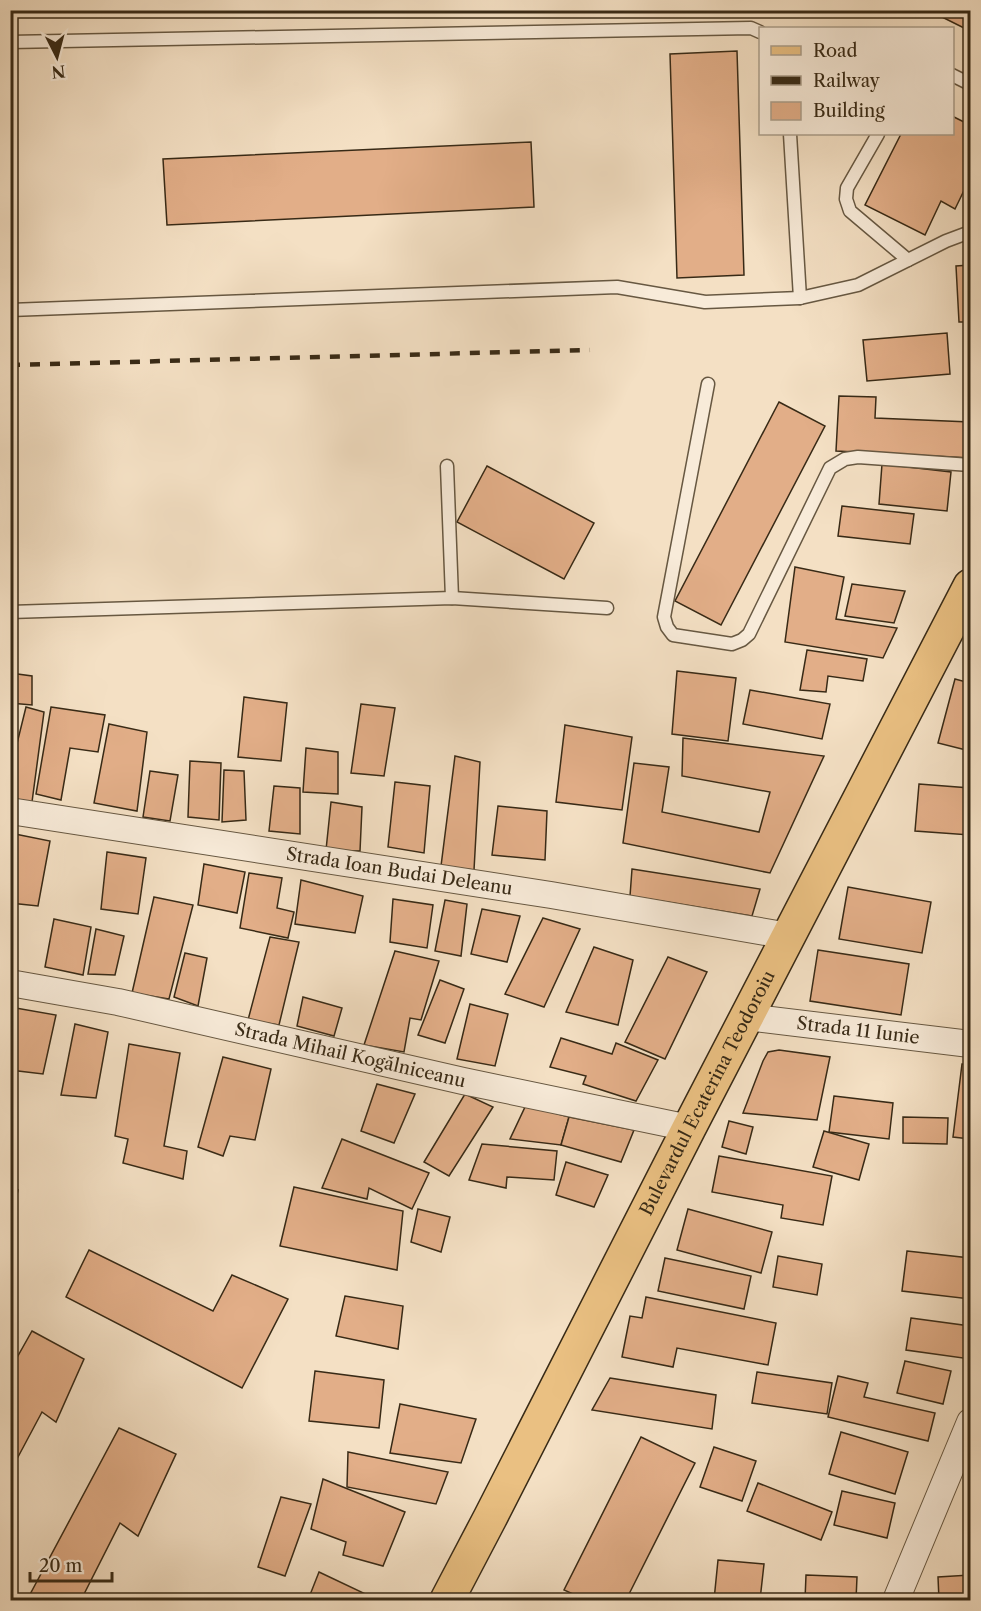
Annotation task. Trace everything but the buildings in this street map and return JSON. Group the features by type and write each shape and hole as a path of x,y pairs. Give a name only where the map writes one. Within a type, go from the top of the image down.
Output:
{"main road":[{"name":"Bulevardul Ecaterina Teodoroiu","path":"447,1600 970,586"}],"street":[{"name":"Strada Ioan Budai Deleanu","path":"10,811 540,893 789,936"},
{"name":"Strada Mihail Kogălniceanu","path":"10,983 118,1002 463,1081 689,1128"},
{"name":"Strada 11 Iunie","path":"747,1017 970,1044"},
{"path":"896,1600 970,1422"}],"lane":[{"path":"10,42 739,28 751,28 759,32"},
{"path":"954,76 970,84"},
{"path":"790,135 800,298"},
{"path":"878,135 847,188 846,200 850,211 908,260"},
{"path":"10,310 617,288 705,302 800,298 858,285 970,232"},
{"path":"708,384 664,617 673,635 732,644 749,634 830,468 845,459 858,457 970,465"},
{"path":"447,466 452,598"},
{"path":"10,612 452,598 607,608"}],"railway":[{"path":"10,365 590,350"}]}
